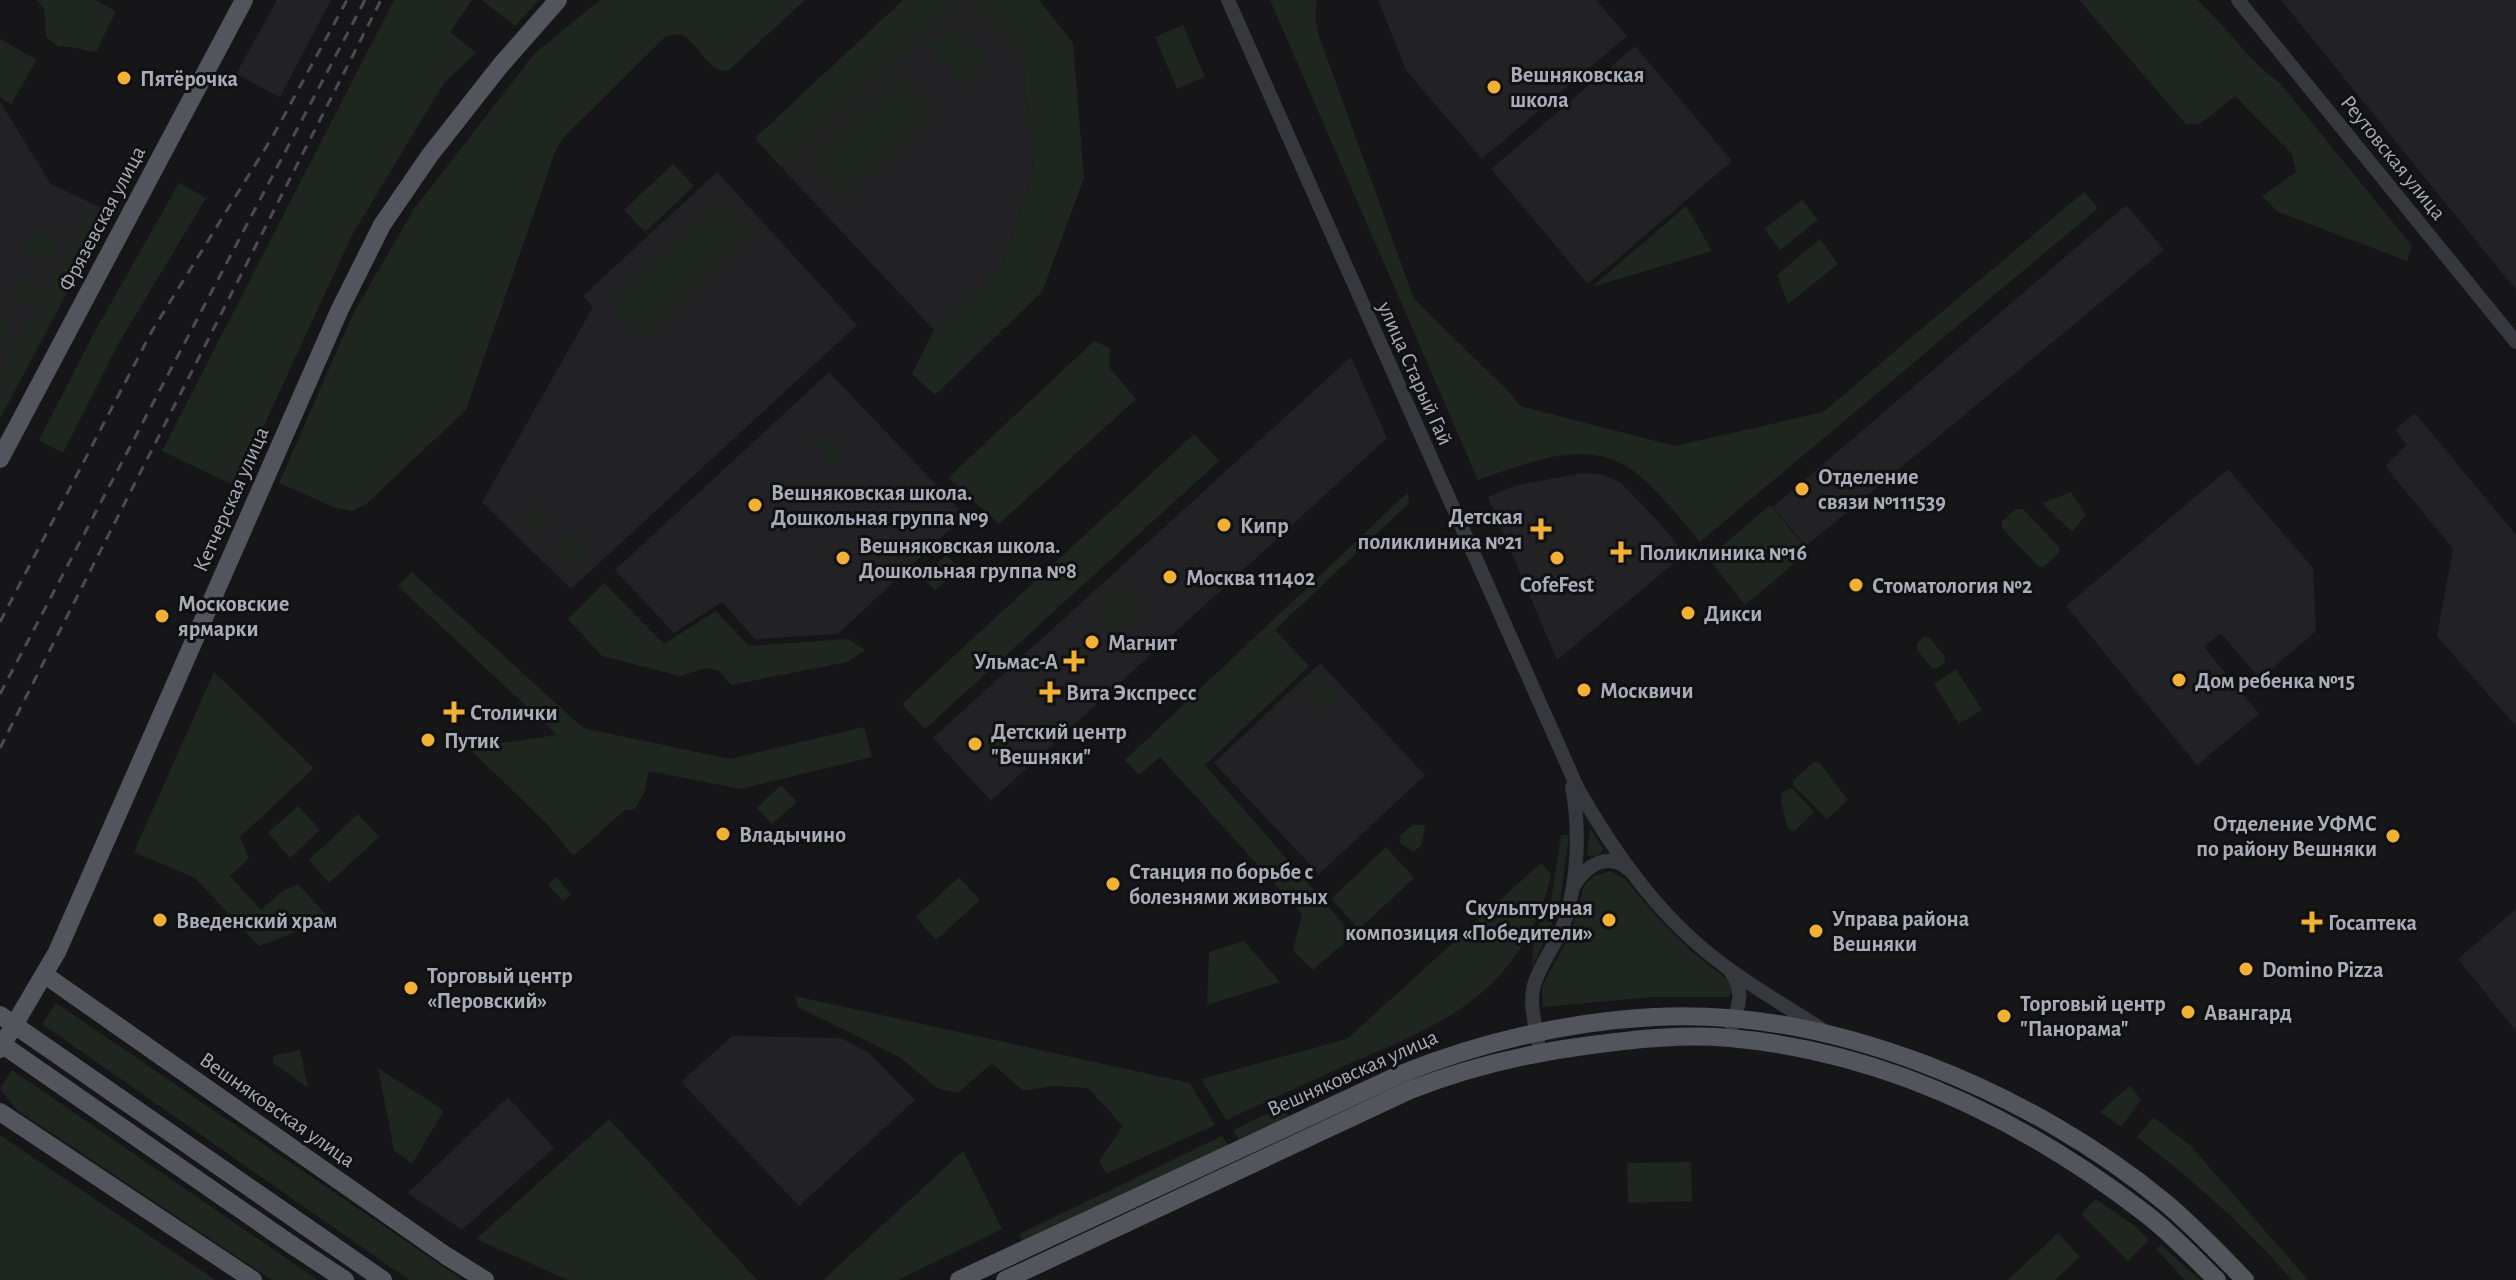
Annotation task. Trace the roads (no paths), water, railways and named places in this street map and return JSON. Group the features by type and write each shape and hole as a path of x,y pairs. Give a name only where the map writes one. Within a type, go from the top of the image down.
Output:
{"main road":[{"name":"Фрязевская улица","path":"0,459 244,0"},
{"name":"Кетчерская улица","path":"0,1049 45,975 340,309 382,225 459,116 558,0"},
{"name":"Вешняковская улица","path":"45,975 478,1277"},
{"path":"0,1015 383,1280"},
{"name":"Вешняковская улица","path":"959,1280 1401,1074 1453,1053 1537,1033 1656,1017 1734,1019 1833,1037 1932,1067 2032,1113 2093,1151 2167,1205 2245,1280"},
{"name":"Вешняковская улица","path":"1005,1280 1436,1080 1491,1062 1541,1053 1646,1038 1728,1038 1808,1048 1879,1067 1994,1115 2046,1145 2148,1216 2217,1280"},
{"path":"0,1043 345,1280"},
{"path":"0,1112 253,1280"}],"street":[{"name":"улица Старый Гай","path":"1228,0 1566,763 1594,817 1632,873 1697,943 1728,968 1833,1037"},
{"name":"Реутовская улица","path":"2238,0 2516,342"},
{"name":"улица Старый Гай","path":"1541,1053 1532,1000 1534,986 1560,936 1571,894 1576,827 1575,802 1566,763"},
{"name":"улица Старый Гай","path":"1571,894 1581,875 1599,862 1616,862 1632,873"},
{"path":"1728,968 1741,992 1728,1038"},
{"path":"1322,1111 1329,1110 1334,1115 1335,1123 1330,1128"}],"railway":[{"path":"0,622 152,331 273,136 347,0"},
{"path":"0,694 365,0"},
{"path":"0,748 381,0"}],"place":[{"name":"Пятёрочка","path":"124,78"},
{"name":"Вешняковская школа","path":"1494,87"},
{"name":"Отделение связи №111539","path":"1802,489"},
{"name":"Вешняковская школа. Дошкольная группа №9","path":"755,505"},
{"name":"Кипр","path":"1224,525"},
{"name":"Детская поликлиника №21","path":"1541,529"},
{"name":"Поликлиника №16","path":"1621,552"},
{"name":"Вешняковская школа. Дошкольная группа №8","path":"843,558"},
{"name":"CofeFest","path":"1557,558"},
{"name":"Москва 111402","path":"1170,577"},
{"name":"Стоматология №2","path":"1856,585"},
{"name":"Дикси","path":"1688,613"},
{"name":"Московские ярмарки","path":"162,616"},
{"name":"Магнит","path":"1092,642"},
{"name":"Ульмас-А","path":"1074,661"},
{"name":"Дом ребенка №15","path":"2179,680"},
{"name":"Москвичи","path":"1584,690"},
{"name":"Вита Экспресс","path":"1050,692"},
{"name":"Столички","path":"454,712"},
{"name":"Путик","path":"428,740"},
{"name":"Детский центр \"Вешняки\"","path":"975,744"},
{"name":"Владычино","path":"723,834"},
{"name":"Отделение УФМС по району Вешняки","path":"2393,836"},
{"name":"Станция по борьбе с болезнями животных","path":"1113,884"},
{"name":"Введенский храм","path":"160,920"},
{"name":"Скульптурная композиция «Победители»","path":"1609,920"},
{"name":"Госаптека","path":"2312,922"},
{"name":"Управа района Вешняки","path":"1816,931"},
{"name":"Domino Pizza","path":"2246,969"},
{"name":"Торговый центр «Перовский»","path":"411,988"},
{"name":"Авангард","path":"2188,1012"},
{"name":"Торговый центр \"Панорама\"","path":"2004,1016"}]}
